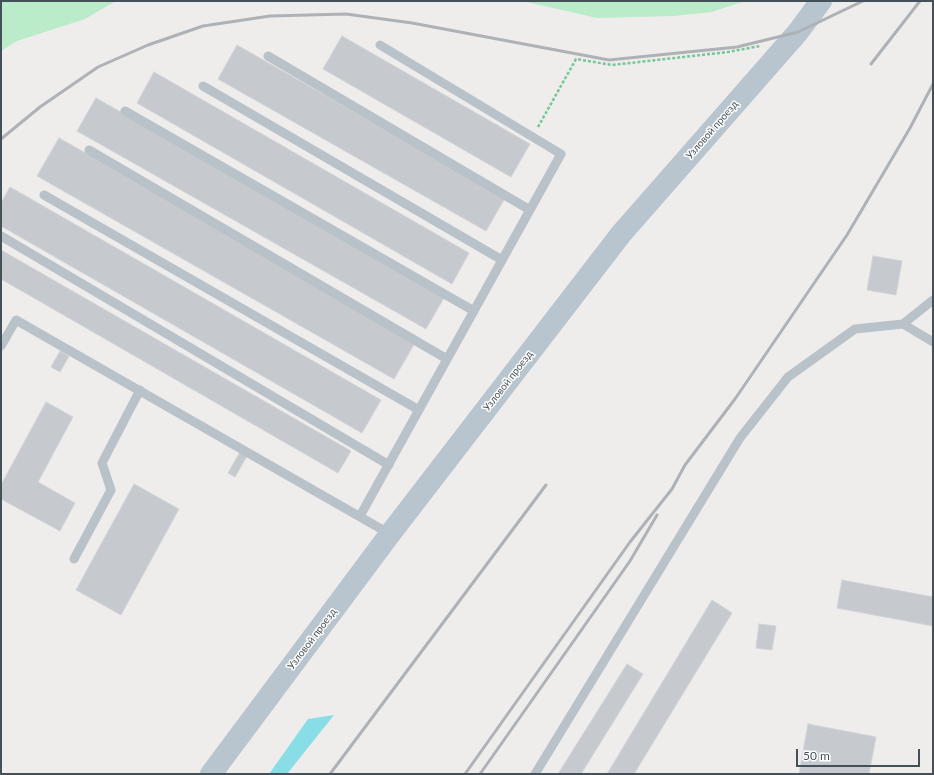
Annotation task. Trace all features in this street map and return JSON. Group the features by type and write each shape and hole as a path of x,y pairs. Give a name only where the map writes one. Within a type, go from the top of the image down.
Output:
{"street":[{"name":"Узловой проезд","path":"211,774 390,534 622,234 798,32 821,1"}],"lane":[{"path":"360,516 562,154 380,45"},
{"path":"268,56 530,210"},
{"path":"203,86 502,260"},
{"path":"125,111 474,311"},
{"path":"89,150 447,359"},
{"path":"44,195 419,410"},
{"path":"1,236 388,465"},
{"path":"535,774 740,438 788,376 855,329 903,324 933,300"},
{"path":"1,346 16,320 390,534"},
{"path":"903,324 933,342"},
{"path":"74,558 111,490 102,463 140,390"}],"path":[{"path":"533,137 576,59 612,65 728,52 763,45"}],"green space":[{"path":"1,1 116,1 85,19 17,41 1,51"},
{"path":"522,1 745,1 712,12 673,16 597,18"}],"water":[{"path":"334,715 287,774 269,774 308,719"}],"building":[{"path":"342,36 530,144 511,177 323,69"},
{"path":"237,45 505,198 486,231 218,79"},
{"path":"154,72 469,253 452,284 137,103"},
{"path":"96,98 445,296 426,329 77,131"},
{"path":"59,138 416,341 394,379 37,176"},
{"path":"10,187 381,400 362,433 1,226 1,203"},
{"path":"1,250 351,451 338,473 1,279"},
{"path":"873,256 902,261 896,295 867,290"},
{"path":"60,351 69,356 60,372 51,367"},
{"path":"46,402 73,417 38,482 75,503 60,531 1,499 1,485"},
{"path":"240,452 247,456 235,477 228,473"},
{"path":"134,484 179,509 121,615 76,590"},
{"path":"842,580 933,597 933,626 837,608"},
{"path":"712,600 732,613 634,774 607,774"},
{"path":"759,624 776,626 772,650 756,648"},
{"path":"627,664 643,674 581,774 558,774"},
{"path":"808,724 876,737 869,774 799,774"}],"railway":[{"path":"1,139 40,107 98,67 148,45 203,26 270,16 346,14 412,23 609,60 737,47 798,32 863,1"},
{"path":"871,64 920,1"},
{"path":"465,774 630,542 672,489 685,465 735,399 847,235 910,128 933,84"},
{"path":"330,774 546,485"},
{"path":"480,774 630,561 657,515"}]}
